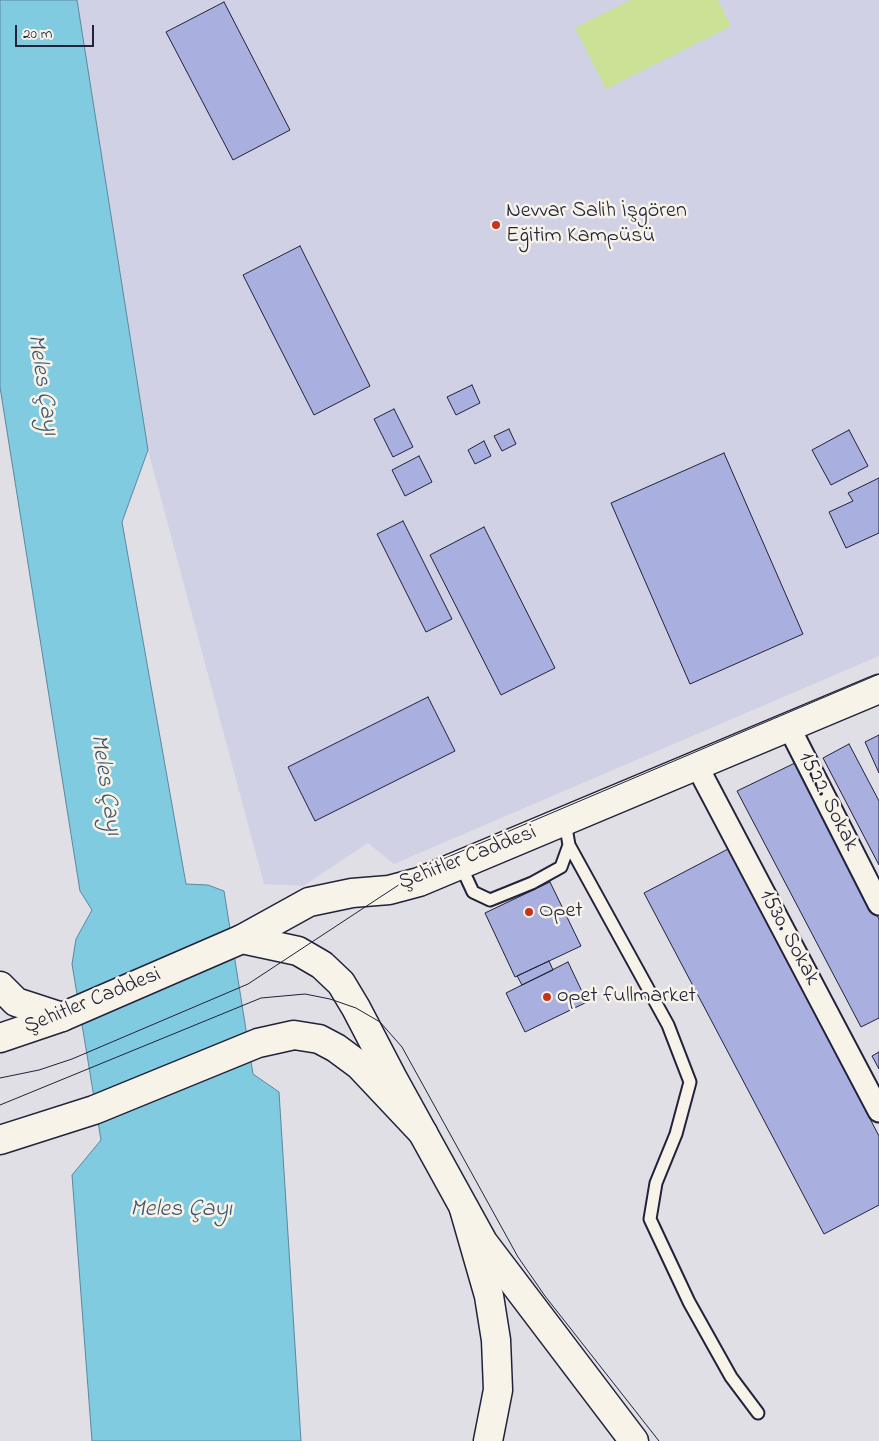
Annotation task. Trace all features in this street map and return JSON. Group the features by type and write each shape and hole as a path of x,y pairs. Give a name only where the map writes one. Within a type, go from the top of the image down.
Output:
{"main road":[{"name":"Şehitler Caddesi","path":"0,1038 62,1017 242,939 309,902 352,893 389,890 419,882 460,864 567,834 697,766 879,689"},
{"path":"242,939 298,952 322,965 341,983 464,1209 503,1270 634,1441"},
{"path":"0,986 16,1002 62,1017"},
{"path":"0,1140 94,1110 258,1043 294,1035 318,1039 336,1048 359,1064 423,1133"},
{"path":"464,1209 489,1296 496,1340 498,1390 488,1441"}],"street":[{"name":"1522. Sokak","path":"789,727 879,904"},
{"name":"1530. Sokak","path":"697,766 879,1111"}],"lane":[{"path":"460,864 472,892 490,900 561,867 567,834"},
{"path":"567,834 668,1025 690,1082 676,1134 656,1183 650,1219 689,1302 731,1376 758,1413"}],"shaded area":[{"name":"Nevvar Salih İşgören Eğitim Kampüsü","path":"77,0 879,0 879,656 394,864 368,843 303,886 264,884 148,450"}],"green space":[{"path":"630,0 718,0 731,26 606,89 575,28"}],"water":[{"name":"Meles Çayı","path":"0,0 77,0 148,450 122,522 186,884 208,885 224,891 253,1074 279,1092 301,1441 92,1441 72,1175 101,1140 72,964 76,939 92,910 80,891 0,387"}],"building":[{"path":"224,2 290,130 233,160 166,32"},
{"path":"300,246 370,386 314,415 243,275"},
{"path":"472,385 480,403 456,415 447,397"},
{"path":"394,409 413,447 393,457 374,419"},
{"path":"509,429 516,444 502,451 494,436"},
{"path":"849,430 868,466 831,485 812,450"},
{"path":"484,441 491,456 475,464 468,450"},
{"path":"724,453 803,634 690,684 611,503"},
{"path":"419,456 432,482 405,496 392,470"},
{"path":"879,478 879,533 846,548 829,512 853,501 848,493"},
{"path":"403,521 452,619 426,632 377,534"},
{"path":"484,527 555,668 501,695 430,555"},
{"path":"428,697 455,751 315,821 288,767"},
{"path":"879,735 879,773 865,742"},
{"path":"849,744 879,801 879,865 823,758"},
{"path":"795,763 879,919 879,1018 861,1027 737,791"},
{"path":"728,849 879,1136 879,1205 824,1234 644,893"},
{"path":"550,882 581,946 515,977 485,913"},
{"path":"549,961 553,970 522,985 517,976"},
{"path":"568,962 587,1002 525,1032 506,993"},
{"path":"879,1052 879,1069 872,1056"}],"tram line":[{"path":"0,1078 39,1070 72,1059 248,984 429,865 879,674"},
{"path":"0,1105 261,998 305,994 330,999 356,1008 380,1022 402,1047 518,1257 545,1296 659,1441"}],"place":[{"name":"Nevvar Salih İşgören Eğitim Kampüsü","path":"496,225"},
{"name":"Opet","path":"529,912"},
{"name":"opet fullmarket","path":"547,997"}]}
